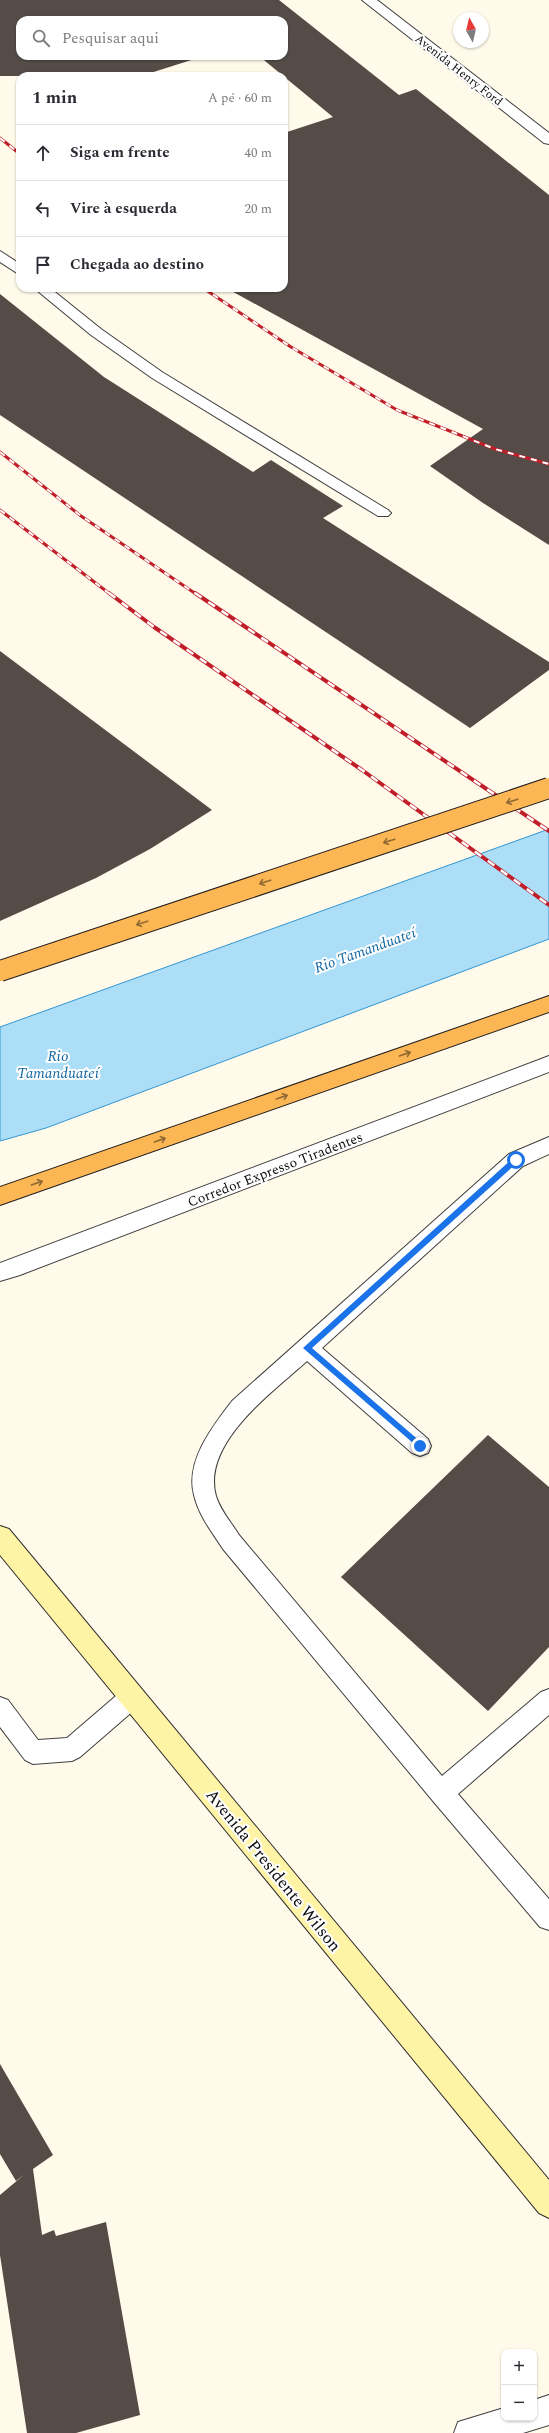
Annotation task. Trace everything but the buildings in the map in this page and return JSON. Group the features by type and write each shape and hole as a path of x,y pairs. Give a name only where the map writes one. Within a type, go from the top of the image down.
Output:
{"highway":[{"path":"0,970 549,788"},
{"path":"0,1196 549,1004"}],"main road":[{"name":"Avenida Presidente Wilson","path":"0,1537 549,2203"}],"street":[{"name":"Avenida Henry Ford","path":"369,0 549,140"},
{"path":"537,2414 549,2410"},
{"path":"468,2433 511,2421"}],"lane":[{"path":"0,255 16,268"},
{"path":"46,292 96,332 157,375 383,514"},
{"name":"Corredor Expresso Tiradentes","path":"0,1272 28,1263 549,1064"},
{"path":"549,1145 516,1160 240,1408 223,1428 212,1447 202,1479 208,1507 231,1542 441,1793 549,1918"},
{"path":"307,1348 420,1446"},
{"path":"0,1708 33,1752 72,1749 132,1697"},
{"path":"441,1793 549,1700"}],"water":[{"name":"Rio Tamanduateí","path":"549,829 549,939 46,1128 0,1141 0,1027"}],"railway":[{"path":"0,138 16,151"},
{"path":"209,292 291,347 397,410 495,449 549,464"},
{"path":"0,452 81,516 196,594"},
{"path":"0,510 110,594"},
{"path":"109,593 154,627 362,770 549,905"},
{"path":"195,593 549,831"}],"route":[{"path":"420,1446 307,1348 516,1160"}]}
